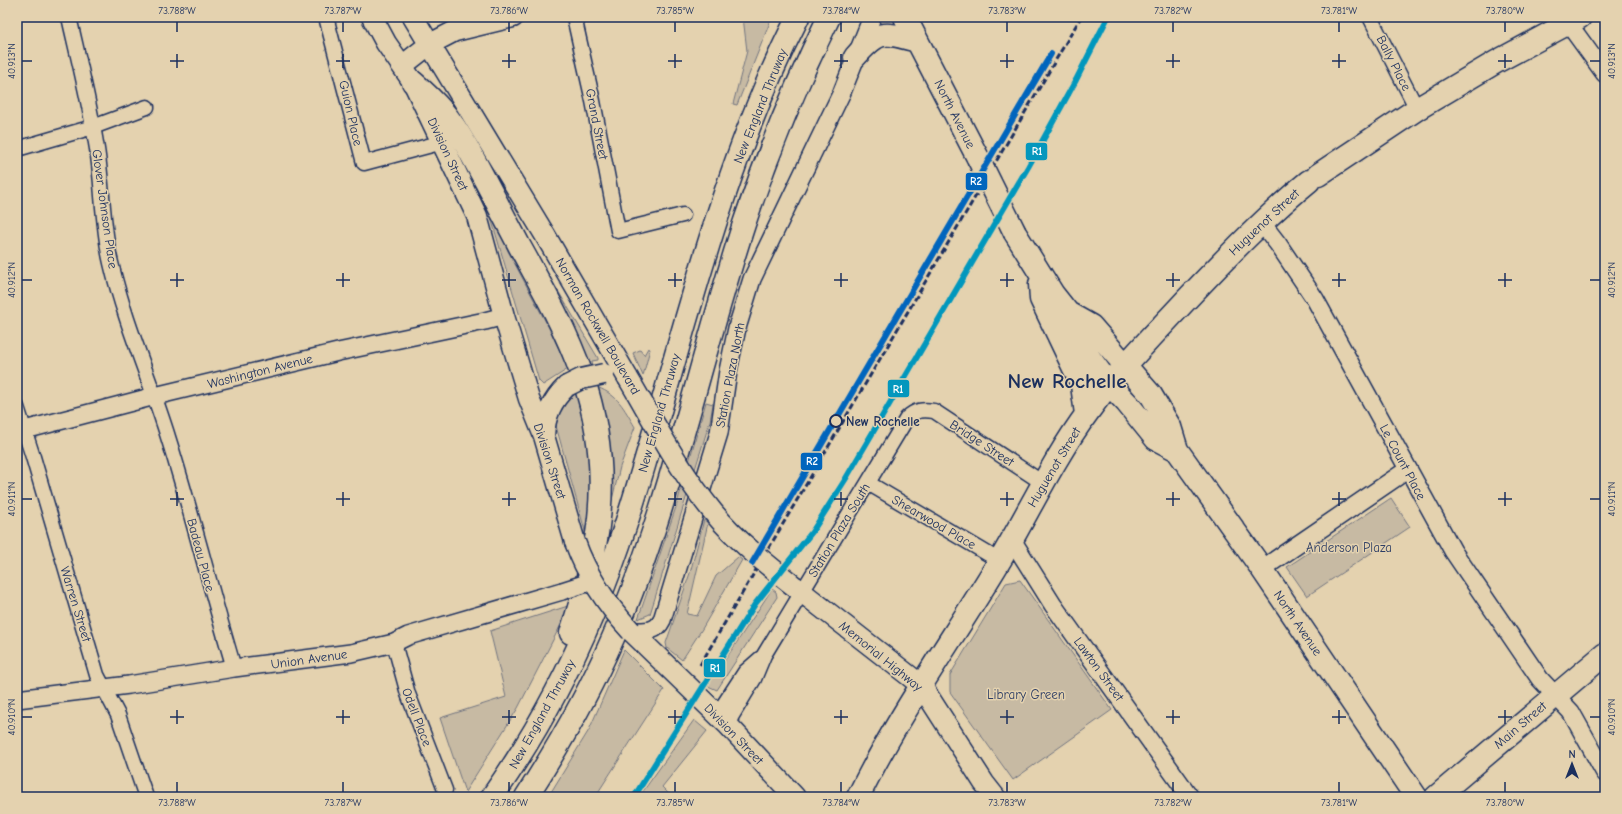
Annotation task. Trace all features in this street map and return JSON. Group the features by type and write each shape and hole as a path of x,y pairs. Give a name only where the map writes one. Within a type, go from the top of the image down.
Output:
{"main road":[{"path":"372,17 408,74 449,116 487,184 571,344 585,380 594,419 600,460 601,493 596,545 589,577 572,629 528,742"},
{"path":"413,17 430,44"},
{"path":"408,74 430,44 455,31 513,17"},
{"name":"New England Thruway","path":"492,797 528,742 573,658 610,569 640,478 722,201 755,112 798,17"},
{"name":"New England Thruway","path":"526,797 567,731 593,681 631,593 662,500 756,187 792,96 829,17"},
{"name":"North Avenue","path":"905,17 1015,233 1038,271 1068,313 1074,338 1109,384 1127,403 1156,439 1177,450"},
{"name":"Huguenot Street","path":"858,797 875,762 921,685 1000,561 1043,483 1086,414 1125,366 1262,222 1313,178 1417,109 1574,20"},
{"path":"855,56 870,41 879,35 889,33 917,41"},
{"name":"Norman Rockwell Boulevard","path":"430,44 588,306 626,376 690,481 711,510 751,551 798,589"},
{"name":"Division Street","path":"408,74 477,216 504,316 529,399 544,436 575,542 593,581 608,604 631,631 717,715 794,797"},
{"path":"1038,271 1041,298 1082,384 1086,414"},
{"name":"North Avenue","path":"1068,313 1091,326 1151,396 1170,427 1177,450 1262,570 1416,797"},
{"path":"544,436 545,422 549,408 567,386 581,379 604,374 626,376"},
{"name":"Memorial Highway","path":"798,589 921,685 984,784 995,797"},
{"name":"Main Street","path":"1436,797 1458,780 1555,694 1605,654"}],"street":[{"name":"Glover Johnson Place","path":"69,17 92,113 105,227 111,262 124,309 145,374 155,396"},
{"name":"Guion Place","path":"326,17 364,163 442,142"},
{"name":"Grand Street","path":"574,17 593,101 618,231 683,214"},
{"name":"Station Plaza North","path":"631,631 652,630 659,626 662,620 719,433 728,371 737,328 752,279 842,92 855,56 872,17"},
{"name":"Bally Place","path":"1370,17 1417,109"},
{"path":"1574,20 1605,74"},
{"path":"17,149 93,127 147,107"},
{"name":"Le Count Place","path":"1262,222 1315,298 1407,470 1464,568 1540,679 1571,712 1605,773"},
{"name":"Washington Avenue","path":"21,431 155,396 338,352 504,316"},
{"name":"Badeau Place","path":"155,396 174,456 234,668"},
{"name":"Warren Street","path":"17,407 21,431 97,675 118,715 146,797"},
{"name":"Station Plaza South","path":"717,715 745,672 764,655 798,589 868,483 906,418 918,410"},
{"name":"Bridge Street","path":"918,410 934,411 1043,483"},
{"path":"1262,570 1407,470"},
{"name":"Shearwood Place","path":"868,483 1000,561"},
{"name":"Lawton Street","path":"1012,538 1053,605 1190,797"},
{"name":"Union Avenue","path":"17,699 104,688 234,668 351,654 394,643 408,636 593,581"},
{"name":"Odell Place","path":"394,643 408,694 444,790"}],"green space":[{"path":"743,17 772,17 737,105 733,104 747,51"},
{"path":"493,209 508,251 549,328 568,369 543,385 539,381 489,211"},
{"path":"520,227 598,358 598,360 592,361 597,387 616,398 624,408 635,427 620,467 611,504 607,501 607,466"},
{"path":"648,348 650,349 643,376 633,353 640,350 644,355"},
{"path":"578,390 589,442 592,488 587,538 556,426 559,408"},
{"path":"706,402 713,404 710,421 650,614 638,619 676,507"},
{"name":"Anderson Plaza","path":"1391,498 1410,527 1307,596 1287,567"},
{"path":"704,520 708,523 687,614 697,616 716,576 738,557 742,560 702,629 682,660 667,648 666,643 690,573"},
{"name":"Library Green","path":"1020,580 1112,710 1013,780 950,692 950,675 1006,583"},
{"path":"772,589 776,592 777,597 717,690 708,686"},
{"path":"571,605 518,708 465,792 440,718 506,697 490,631"},
{"path":"624,650 664,690 595,797 548,797 589,730"},
{"path":"694,720 707,731 662,787 672,797 639,797"}],"railway":[{"path":"700,665 1081,17"}],"transit line":[{"name":"R1","path":"634,797 755,604 812,532 845,480 1028,167 1076,80 1108,17"},
{"name":"R2","path":"752,563 1051,54"}],"place":[{"name":"New Rochelle","path":"836,421"}],"district":[{"name":"New Rochelle","path":"1067,381"}]}
